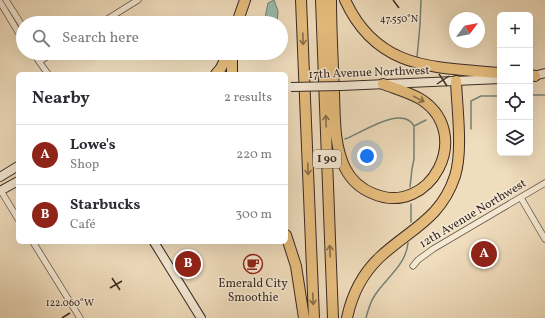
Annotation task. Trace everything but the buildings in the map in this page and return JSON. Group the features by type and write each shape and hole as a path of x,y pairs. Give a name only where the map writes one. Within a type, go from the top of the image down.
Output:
{"highway":[{"path":"239,16 245,0"},
{"name":"I 90","path":"301,0 314,318"},
{"name":"I 90","path":"322,0 333,318"},
{"path":"332,0 337,147 348,172 360,187 378,195 387,197 404,196 417,191 427,184 438,170 444,155 446,138 440,120 435,112 421,99 383,84"},
{"path":"345,0 355,19 365,33 374,42 395,56 407,61 425,65 497,73"},
{"path":"218,72 225,60"},
{"path":"232,60 232,72"},
{"path":"347,318 357,286 366,272 388,250 429,218 450,188 455,175 458,158 456,81"},
{"path":"288,241 300,281 304,318"}],"main road":[{"name":"17th Avenue Northwest","path":"288,87 497,79"},
{"path":"0,177 16,167"},
{"path":"0,191 16,182"},
{"path":"155,244 201,318"}],"street":[{"path":"14,0 7,2 16,16"},
{"path":"124,0 128,6"},
{"path":"112,16 138,0"},
{"path":"0,2 16,28"},
{"path":"40,61 47,72"},
{"name":"12th Avenue Northwest","path":"414,266 418,260 433,249 545,183"},
{"path":"0,191 16,216"},
{"path":"521,198 545,239"},
{"path":"34,244 80,318"}],"shaded area":[{"path":"274,0 278,11 278,16 265,16 268,3"}],"waterway":[{"path":"417,57 421,0"},
{"path":"533,95 545,95"},
{"path":"471,129 471,101 481,96 497,96"},
{"path":"345,139 381,122 400,118 408,120 414,126 414,159 410,187"},
{"path":"414,126 426,120"},
{"path":"411,204 411,222"},
{"path":"366,318 374,297 379,289 400,265 404,258 408,243"}],"place":[{"name":"Lowe's","path":"484,254"},
{"name":"Starbucks","path":"188,264"},
{"name":"Emerald City Smoothie","path":"253,264"}]}
